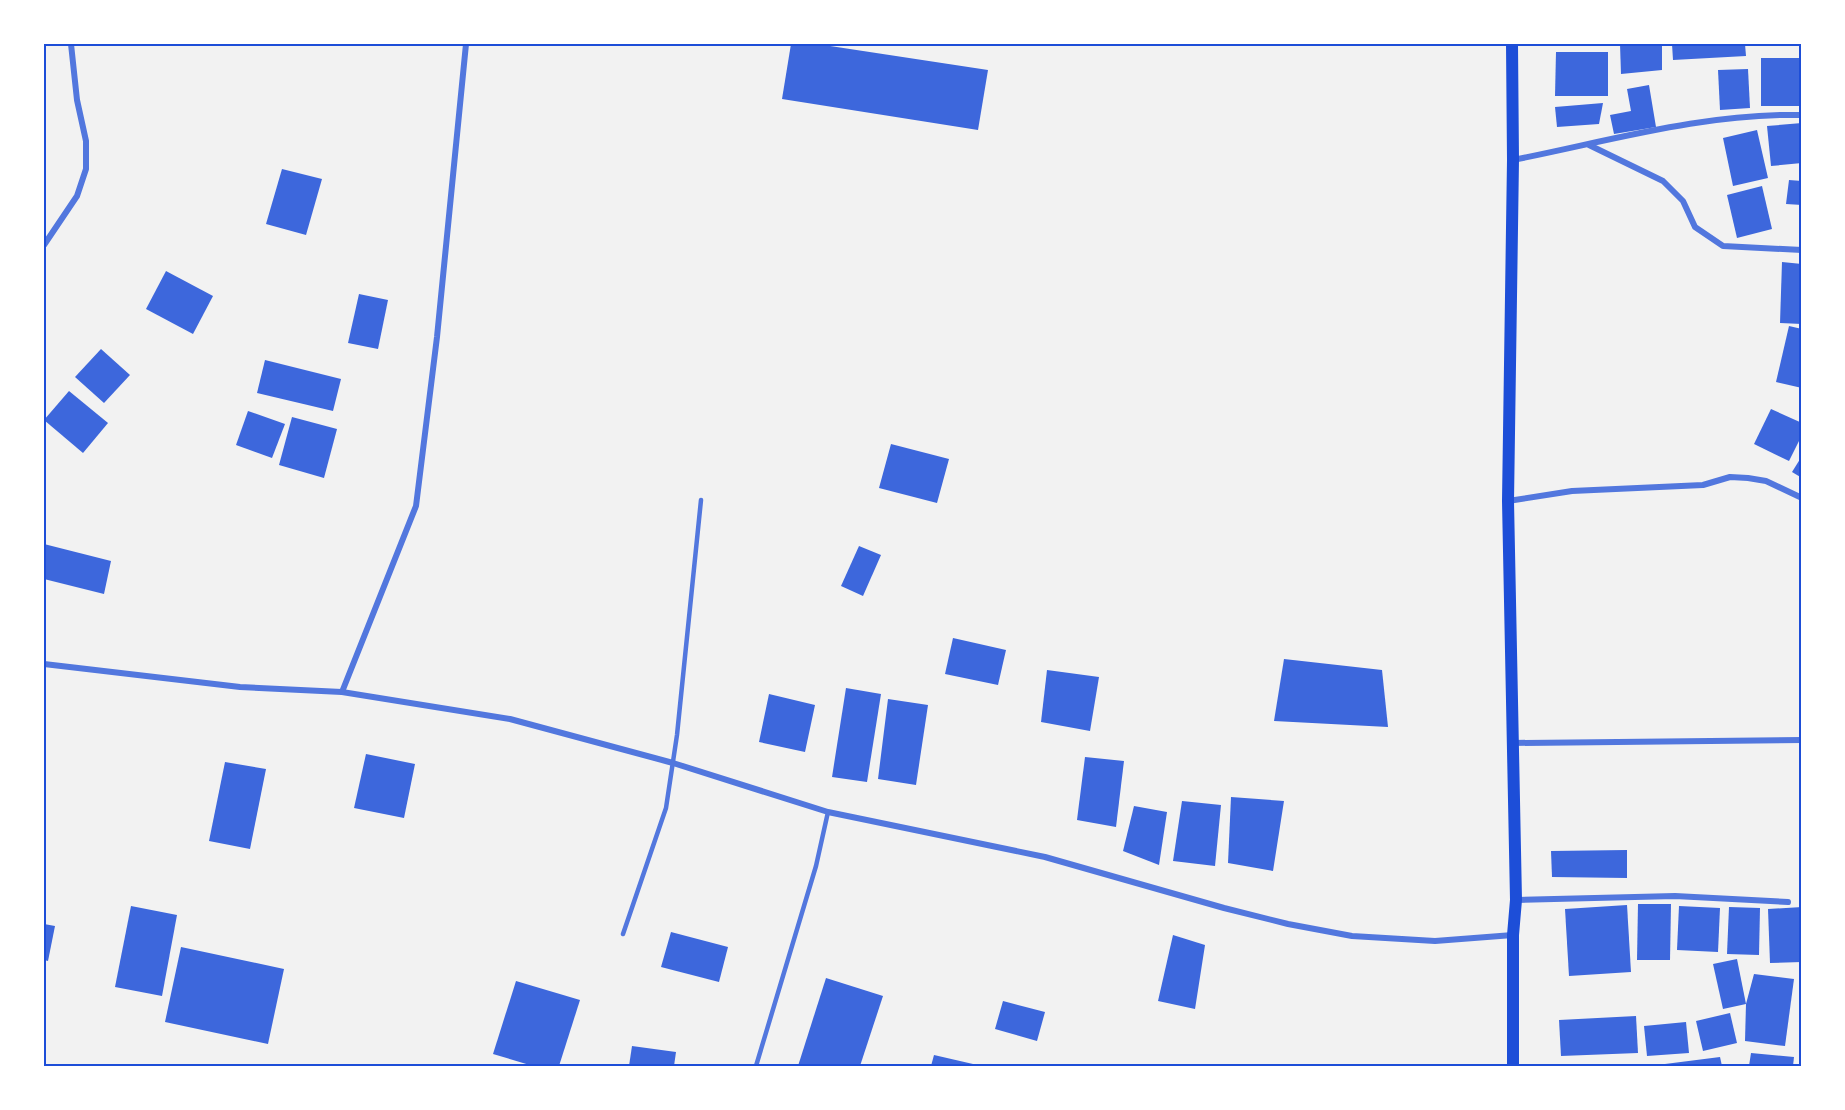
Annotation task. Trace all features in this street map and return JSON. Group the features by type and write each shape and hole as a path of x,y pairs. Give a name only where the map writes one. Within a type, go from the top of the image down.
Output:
{"main road":[{"path":"1512,44 1513,160 1508,501 1516,900 1513,935 1513,1066"}],"street":[{"path":"44,245 77,196 86,169 86,141 77,100 71,44"},
{"path":"342,692 416,506 437,337 466,44"},
{"path":"1513,160 1712,119 1763,114 1802,115"},
{"path":"1588,145 1663,182 1683,201 1695,227 1723,246 1802,250"},
{"path":"1508,501 1572,491 1703,485 1730,477 1766,481 1802,498"},
{"path":"44,664 240,687 342,692 510,719 673,763 828,812 1045,857 1288,924 1352,936 1436,941 1513,935"},
{"path":"1513,743 1802,741"},
{"path":"1516,900 1675,896 1788,902"}],"lane":[{"path":"623,933 666,808 673,763 701,500"},
{"path":"756,1066 816,866 828,812"}],"building":[{"path":"791,44 817,44 988,70 978,130 782,99"},
{"path":"1620,44 1662,44 1662,70 1621,74"},
{"path":"1672,44 1745,44 1746,56 1673,60"},
{"path":"1556,52 1608,52 1608,96 1555,96"},
{"path":"1761,58 1801,58 1801,106 1761,106"},
{"path":"1748,69 1750,108 1720,110 1718,70"},
{"path":"1649,85 1656,127 1614,134 1610,115 1631,111 1627,89"},
{"path":"1603,103 1599,124 1557,127 1555,107"},
{"path":"1802,123 1802,163 1771,166 1767,126"},
{"path":"1757,130 1768,178 1733,186 1723,138"},
{"path":"282,169 322,179 306,235 266,224"},
{"path":"1789,180 1802,181 1802,205 1786,204"},
{"path":"1762,186 1772,229 1737,238 1727,195"},
{"path":"1782,262 1802,264 1802,324 1780,323"},
{"path":"166,271 213,296 193,334 146,309"},
{"path":"359,294 388,300 378,349 348,343"},
{"path":"1789,326 1802,329 1802,388 1776,382"},
{"path":"101,349 130,375 104,403 75,377"},
{"path":"265,360 341,379 333,411 257,393"},
{"path":"69,391 108,423 83,453 44,420"},
{"path":"1771,409 1802,423 1802,435 1789,461 1754,444"},
{"path":"248,411 285,424 272,458 236,445"},
{"path":"292,417 337,429 324,478 279,465"},
{"path":"891,444 949,459 937,503 879,488"},
{"path":"1802,456 1802,478 1792,472"},
{"path":"44,544 111,561 104,594 44,579"},
{"path":"859,546 881,555 863,596 841,586"},
{"path":"953,638 1006,650 998,685 945,674"},
{"path":"1284,659 1382,670 1388,727 1274,721"},
{"path":"1047,670 1099,677 1090,731 1041,722"},
{"path":"846,688 881,694 867,782 832,777"},
{"path":"769,694 815,705 805,752 759,742"},
{"path":"888,699 928,705 916,785 878,779"},
{"path":"366,754 415,764 404,818 354,808"},
{"path":"1085,757 1124,761 1116,827 1077,820"},
{"path":"225,762 266,769 250,849 209,841"},
{"path":"1231,797 1284,801 1273,871 1228,863"},
{"path":"1182,801 1221,805 1215,866 1173,861"},
{"path":"1134,806 1167,812 1159,865 1123,851"},
{"path":"1627,850 1627,878 1552,877 1551,851"},
{"path":"1638,904 1671,904 1670,960 1637,960"},
{"path":"1627,905 1631,972 1569,976 1565,909"},
{"path":"131,906 177,915 162,996 115,987"},
{"path":"1679,906 1720,908 1718,952 1677,950"},
{"path":"1729,907 1760,908 1759,955 1727,954"},
{"path":"1802,907 1802,962 1770,963 1768,909"},
{"path":"44,924 55,926 48,961 44,960"},
{"path":"671,932 728,947 719,982 661,967"},
{"path":"1173,935 1205,945 1195,1009 1158,1001"},
{"path":"181,947 284,969 268,1044 165,1022"},
{"path":"1737,959 1746,1004 1723,1009 1713,964"},
{"path":"1754,974 1794,979 1785,1046 1745,1041 1746,1004"},
{"path":"826,978 883,996 860,1066 798,1066"},
{"path":"516,981 580,1000 559,1066 533,1066 493,1054"},
{"path":"1003,1001 1045,1012 1037,1041 995,1029"},
{"path":"1730,1013 1737,1043 1703,1051 1696,1021"},
{"path":"1636,1016 1638,1053 1561,1056 1559,1020"},
{"path":"1686,1022 1689,1053 1647,1056 1644,1026"},
{"path":"632,1046 676,1052 674,1066 629,1066"},
{"path":"1751,1053 1794,1057 1793,1066 1749,1066"},
{"path":"934,1055 973,1064 972,1066 931,1066"},
{"path":"1720,1057 1722,1066 1666,1066 1665,1064"}]}
